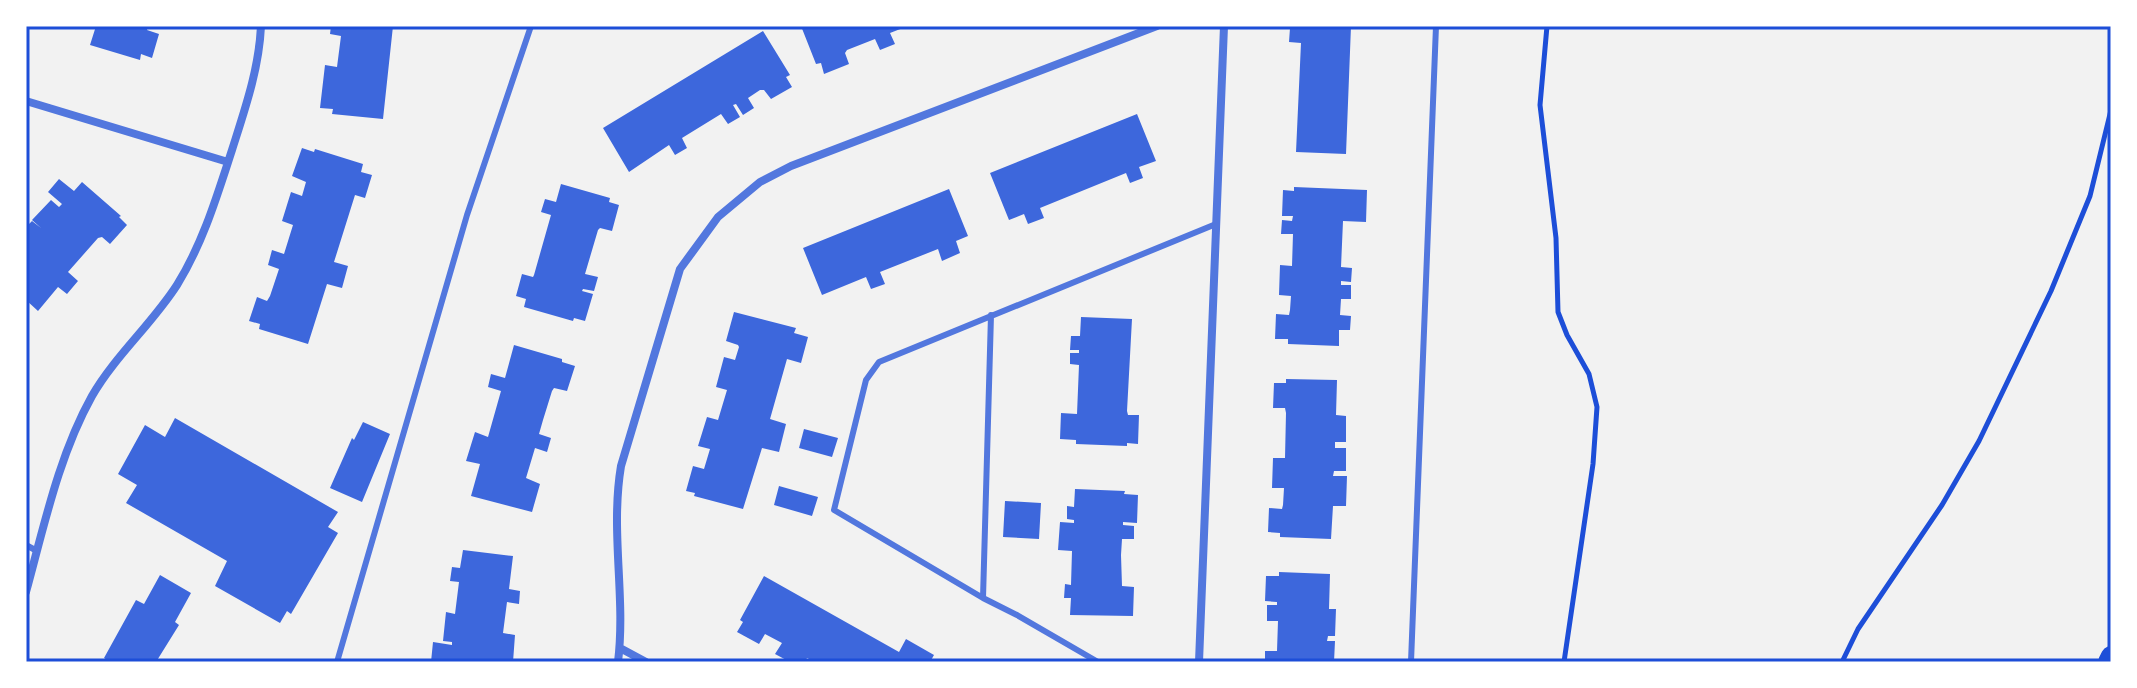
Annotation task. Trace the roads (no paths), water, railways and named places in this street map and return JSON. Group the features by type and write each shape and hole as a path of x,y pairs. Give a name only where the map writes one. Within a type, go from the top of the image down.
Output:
{"main road":[{"path":"2108,662 2111,656"}],"street":[{"path":"26,592 74,432 110,370 152,320 177,284 204,233 250,92 260,50 261,26"},
{"path":"618,662 616,493 621,466 680,269 718,217 760,182 791,166 1157,26"},
{"path":"1199,662 1224,26"},
{"path":"26,101 228,162"},
{"path":"620,648 646,662"}],"lane":[{"path":"337,662 467,215 531,26"},
{"path":"1411,662 1436,26"},
{"path":"1098,662 834,510 866,380 879,362 1216,224"},
{"path":"983,598 991,315"},
{"path":"26,545 37,551"}]}
